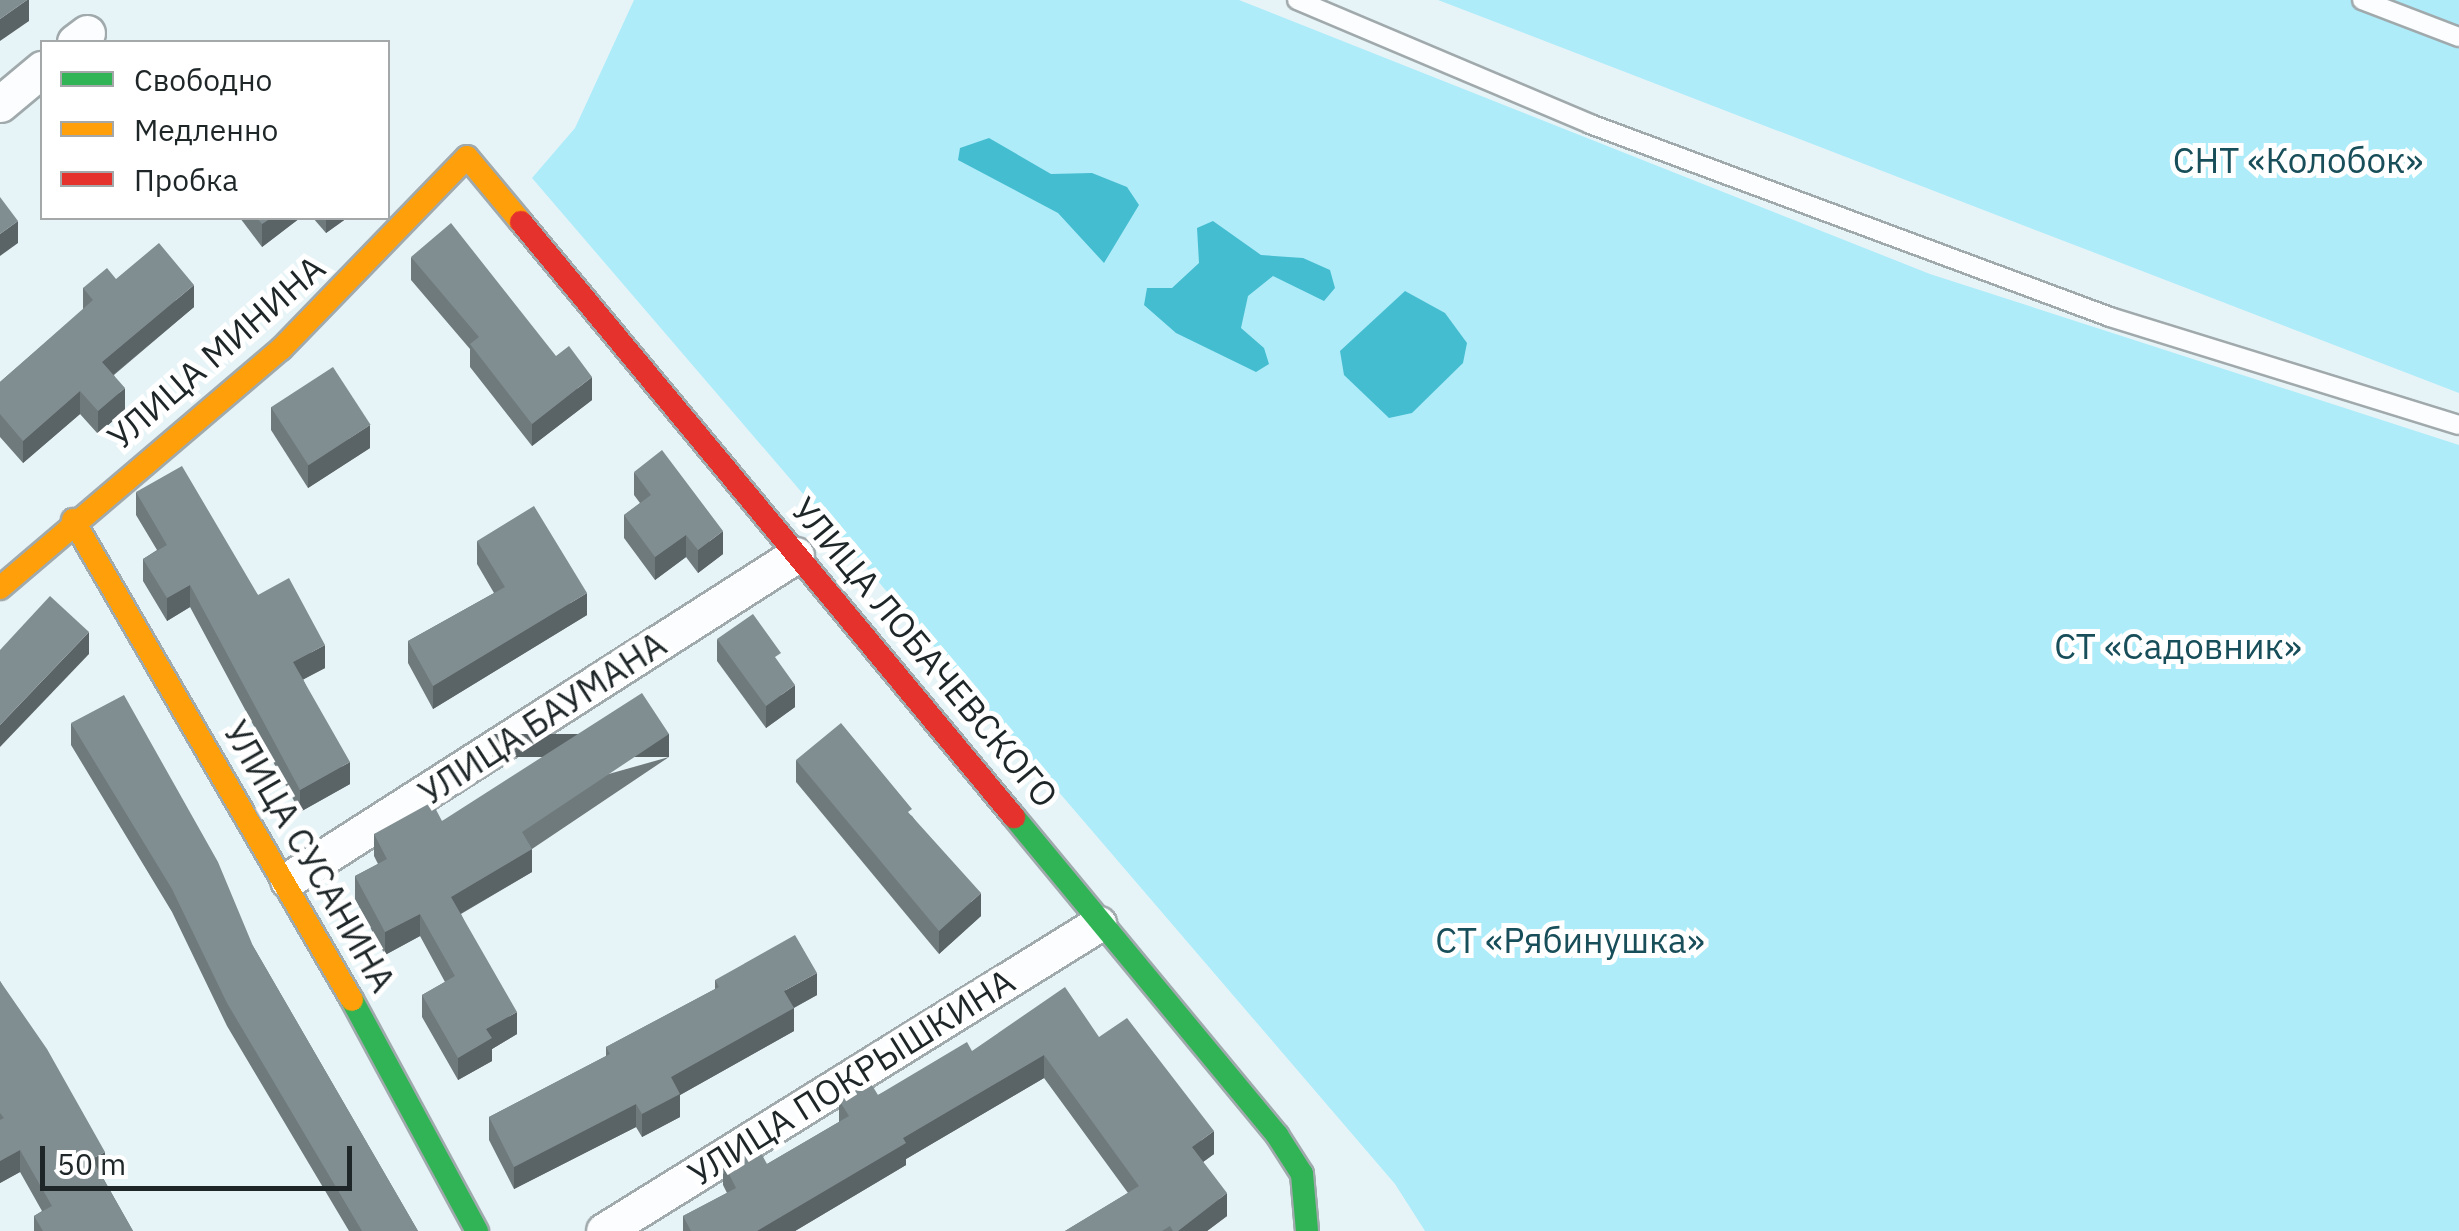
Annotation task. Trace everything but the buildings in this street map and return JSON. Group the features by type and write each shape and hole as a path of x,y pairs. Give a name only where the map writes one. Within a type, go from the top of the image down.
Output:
{"street":[{"path":"0,104 40,71"},
{"name":"УЛИЦА МИНИНА","path":"0,588 73,520 281,349 467,157"},
{"name":"УЛИЦА ЛОБАЧЕВСКОГО","path":"467,157 796,555 1042,844 1098,924 1146,971 1277,1135 1302,1174 1308,1203 1307,1231"},
{"name":"УЛИЦА СУСАНИНА","path":"73,520 288,880 477,1231"},
{"name":"УЛИЦА БАУМАНА","path":"288,880 796,555"},
{"name":"УЛИЦА ПОКРЫШКИНА","path":"604,1231 1098,924"}],"lane":[{"path":"1297,0 1590,124 2110,317 2459,425"},
{"path":"2362,0 2459,36"}],"green space":[{"path":"634,0 1239,0 1930,274 2459,445 2459,1231 1425,1231 1395,1184 532,178 575,128"},
{"name":"СНТ «Колобок»","path":"1438,0 2459,0 2459,393"}],"shaded area":[{"path":"989,138 1051,174 1092,173 1127,187 1139,205 1104,263 1058,213 958,160 960,148"},
{"path":"1213,221 1261,255 1303,258 1330,270 1335,288 1324,301 1273,276 1248,296 1241,328 1264,348 1269,364 1256,372 1176,333 1144,305 1147,288 1172,288 1199,263 1197,228"},
{"path":"1405,291 1445,313 1467,343 1463,363 1412,413 1389,418 1344,375 1340,351"}],"traffic: fast":[{"path":"1014,817 1277,1135 1302,1174 1307,1231"},
{"path":"352,1000 477,1231"}],"traffic: slow":[{"path":"0,588 281,349 467,157 521,222"},
{"path":"73,520 352,1000"}],"traffic: jam":[{"path":"521,222 1014,817"}],"park label":[{"name":"СТ «Садовник»","path":"2178,646"},
{"name":"СТ «Рябинушка»","path":"1570,940"}]}
